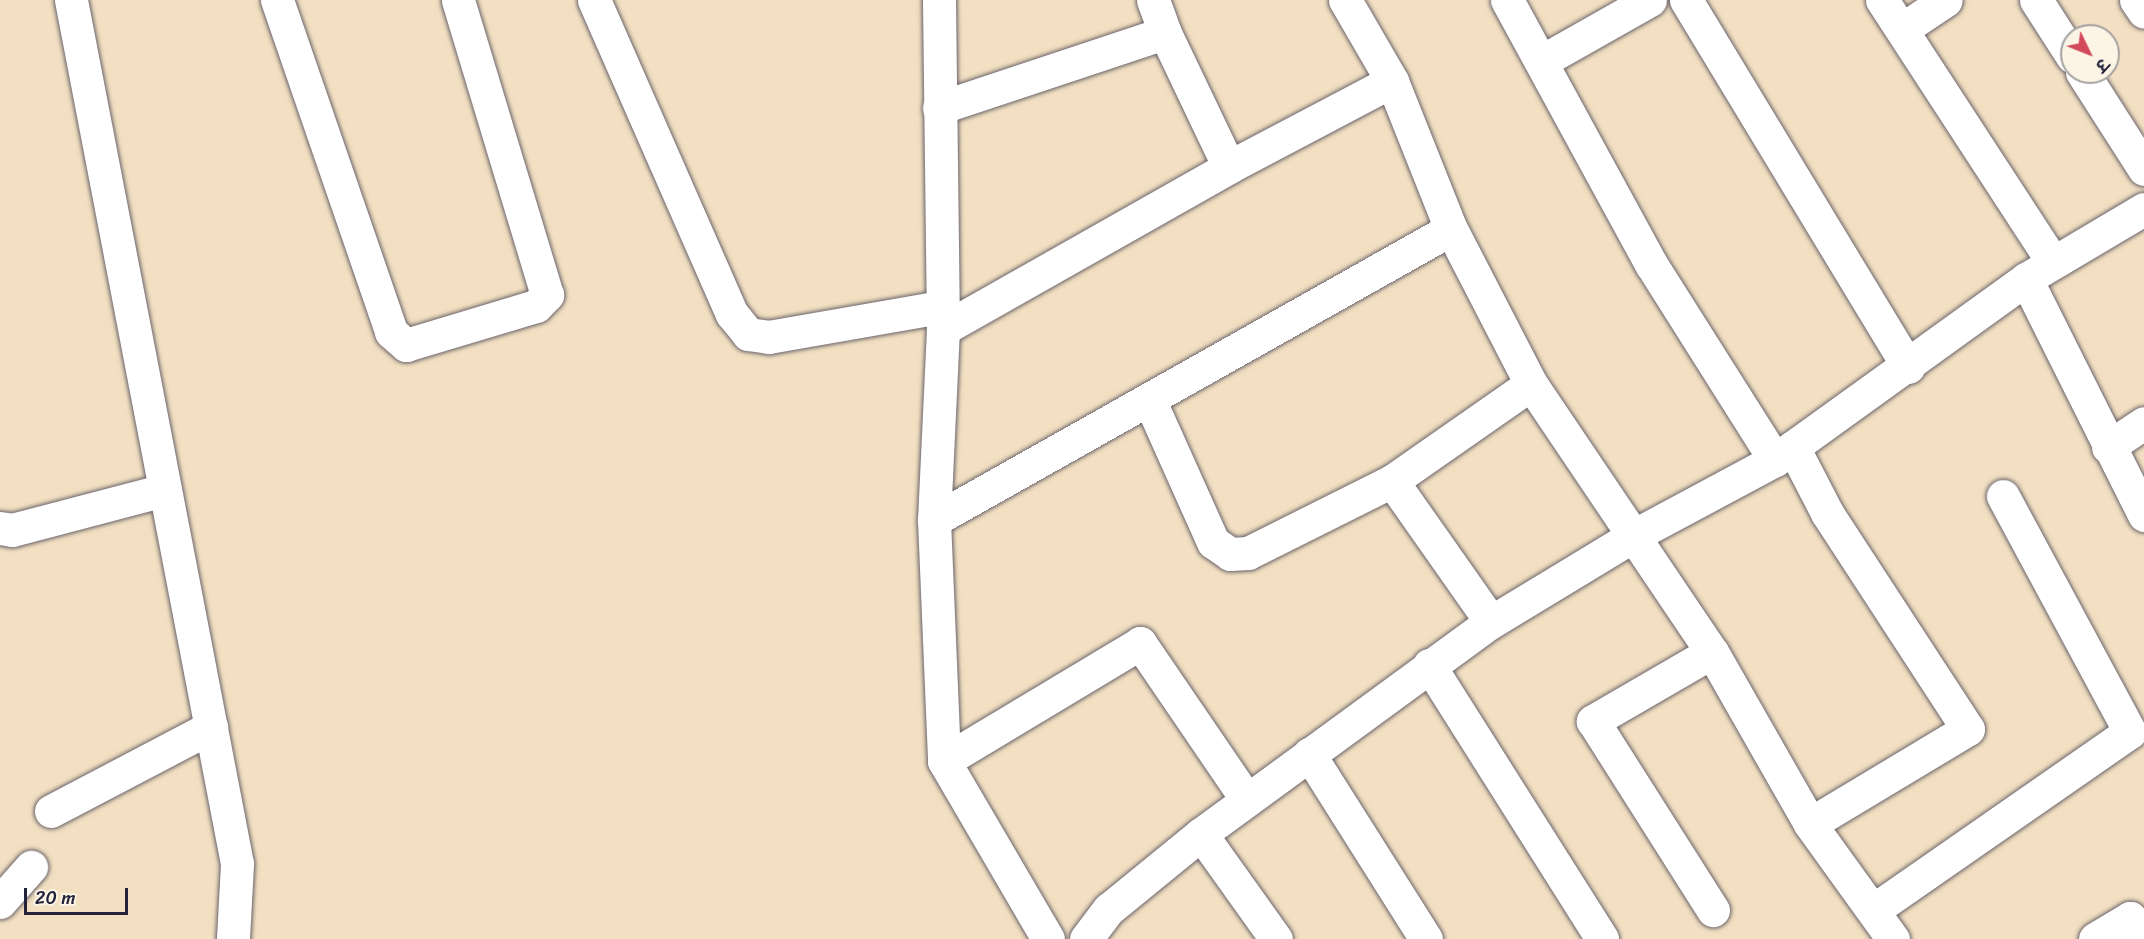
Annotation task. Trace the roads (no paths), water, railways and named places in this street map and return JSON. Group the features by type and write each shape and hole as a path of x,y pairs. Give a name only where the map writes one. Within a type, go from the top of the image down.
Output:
{"street":[{"path":"70,0 237,864 233,939"},
{"path":"277,0 391,332 406,345 536,306 547,295 458,0"},
{"path":"594,0 732,314 748,334 769,337 942,318 1392,81"},
{"path":"939,0 942,318 934,520 944,761 1048,939"},
{"path":"1153,0 1165,33 1229,167"},
{"path":"1346,0 1392,81 1451,229 1531,384 1712,652 1810,824 1875,909 1893,939"},
{"path":"1507,0 1651,264 1827,513 1968,729 1810,824"},
{"path":"1542,61 1650,0"},
{"path":"1686,0 1908,367"},
{"path":"1882,0 1904,28 2040,270 2108,447 2144,515"},
{"path":"1904,28 1946,0"},
{"path":"2036,0 2060,37"},
{"path":"2136,0 2144,12"},
{"path":"939,108 1165,33"},
{"path":"2090,84 2144,169"},
{"path":"1086,939 1109,909 1201,834 1429,665 1491,622 1633,536 1784,453 1908,367 2040,270 2144,209"},
{"path":"934,520 1451,229"},
{"path":"1149,399 1213,542 1230,554 1248,553 1392,481 1531,384"},
{"path":"2108,447 2144,423"},
{"path":"1392,481 1491,622"},
{"path":"0,528 12,530 165,490"},
{"path":"1875,909 2130,732 2003,496"},
{"path":"944,761 1140,643 1247,800"},
{"path":"1712,652 1593,721 1713,910"},
{"path":"1429,665 1602,939"},
{"path":"51,811 211,728"},
{"path":"1309,754 1426,939"},
{"path":"1201,834 1276,939"},
{"path":"0,902 31,867"},
{"path":"2095,939 2130,918 2143,939"}]}
